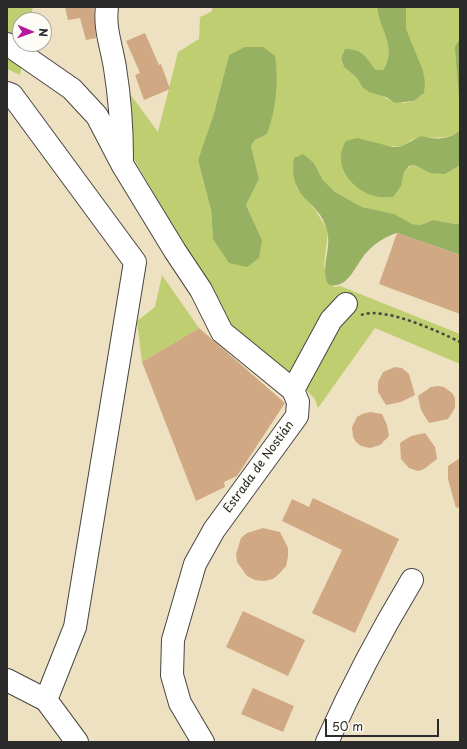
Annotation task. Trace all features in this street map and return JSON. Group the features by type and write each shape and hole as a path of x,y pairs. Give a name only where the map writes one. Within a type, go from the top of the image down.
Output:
{"street":[{"path":"107,7 108,36 115,67 121,115 122,164"},
{"path":"7,44 72,89 97,116 122,164 201,290 222,332 293,390 331,320 353,310"},
{"path":"7,93 12,95 135,262 75,627 46,700"},
{"name":"Estrada de Nostián","path":"203,742 180,703 172,675 173,640 195,564 214,530 297,416 298,402 293,390"},
{"path":"327,742 345,701 381,633 412,580"},
{"path":"7,680 46,700 77,742"}],"path":[{"path":"353,310 366,313 383,313 443,333 460,342"}],"green space":[{"path":"7,7 33,7 32,12 12,12 12,52 24,52 20,75 7,69"},
{"path":"213,7 377,7 389,54 383,70 376,70 364,55 356,50 345,49 341,58 344,67 357,78 362,87 369,92 378,93 389,100 404,103 414,101 423,94 388,7 460,7 460,130 449,136 417,138 400,147 381,145 401,186 406,170 411,166 415,165 433,173 442,173 460,165 460,223 455,224 433,220 421,225 412,224 393,214 362,207 335,192 323,180 314,163 296,187 316,211 328,231 324,266 334,287 340,286 460,334 460,364 375,328 318,408 315,399 292,376 233,329 134,159 125,87 158,132 178,52 199,39 200,17 211,12","holes":["229,55 267,134 255,140 251,146 259,179 246,205 262,240 213,239 211,210 198,160 214,113"]},
{"path":"377,7 406,7 406,29 423,71 425,82 424,93 414,101 395,103 386,97 369,92 362,87 357,78 344,67 341,58 345,49 351,49 364,55 376,70 383,70 389,54"},
{"path":"460,39 460,109 455,47"},
{"path":"245,47 263,47 275,56 277,76 275,105 267,134 255,140 251,146 259,179 246,205 262,240 259,258 247,267 229,263 213,239 211,210 198,160 214,113 229,55"},
{"path":"460,130 460,165 445,174 430,173 415,165 409,166 404,173 401,186 393,197 376,197 363,191 350,180 342,166 342,149 346,141 357,138 393,147 400,147 421,136 441,138 451,136"},
{"path":"303,154 314,163 323,180 335,192 362,207 394,214 412,224 421,225 433,220 455,224 460,223 460,255 397,233 384,238 369,250 350,276 341,284 328,284 325,271 328,244 327,230 318,211 300,192 293,172 294,158"},
{"path":"162,275 199,328 142,362 137,321 155,307"}],"building":[{"path":"65,7 94,7 96,38 86,40 80,18 68,20"},
{"path":"145,33 159,65 161,64 170,89 144,100 135,75 140,73 126,41"},
{"path":"397,233 460,255 460,314 379,284"},
{"path":"199,328 285,403 237,476 224,482 225,487 196,501 142,362"},
{"path":"395,367 402,368 409,374 415,395 401,402 386,405 378,392 378,382 383,372"},
{"path":"431,387 444,387 452,393 455,398 455,408 448,419 429,423 421,410 418,396"},
{"path":"370,412 382,414 387,425 389,436 380,445 370,448 361,446 356,442 353,437 352,427 357,417"},
{"path":"425,433 435,447 437,459 424,469 418,471 409,468 401,459 400,443 411,436"},
{"path":"460,458 460,507 456,508 448,479 448,466"},
{"path":"313,498 399,539 355,633 312,613 342,550 282,521 292,499 309,507"},
{"path":"263,528 280,532 288,548 286,566 273,579 264,581 255,580 247,576 237,562 236,554 241,538 247,533"},
{"path":"243,611 305,640 288,676 226,647"},
{"path":"253,688 294,706 283,732 241,714"}]}
